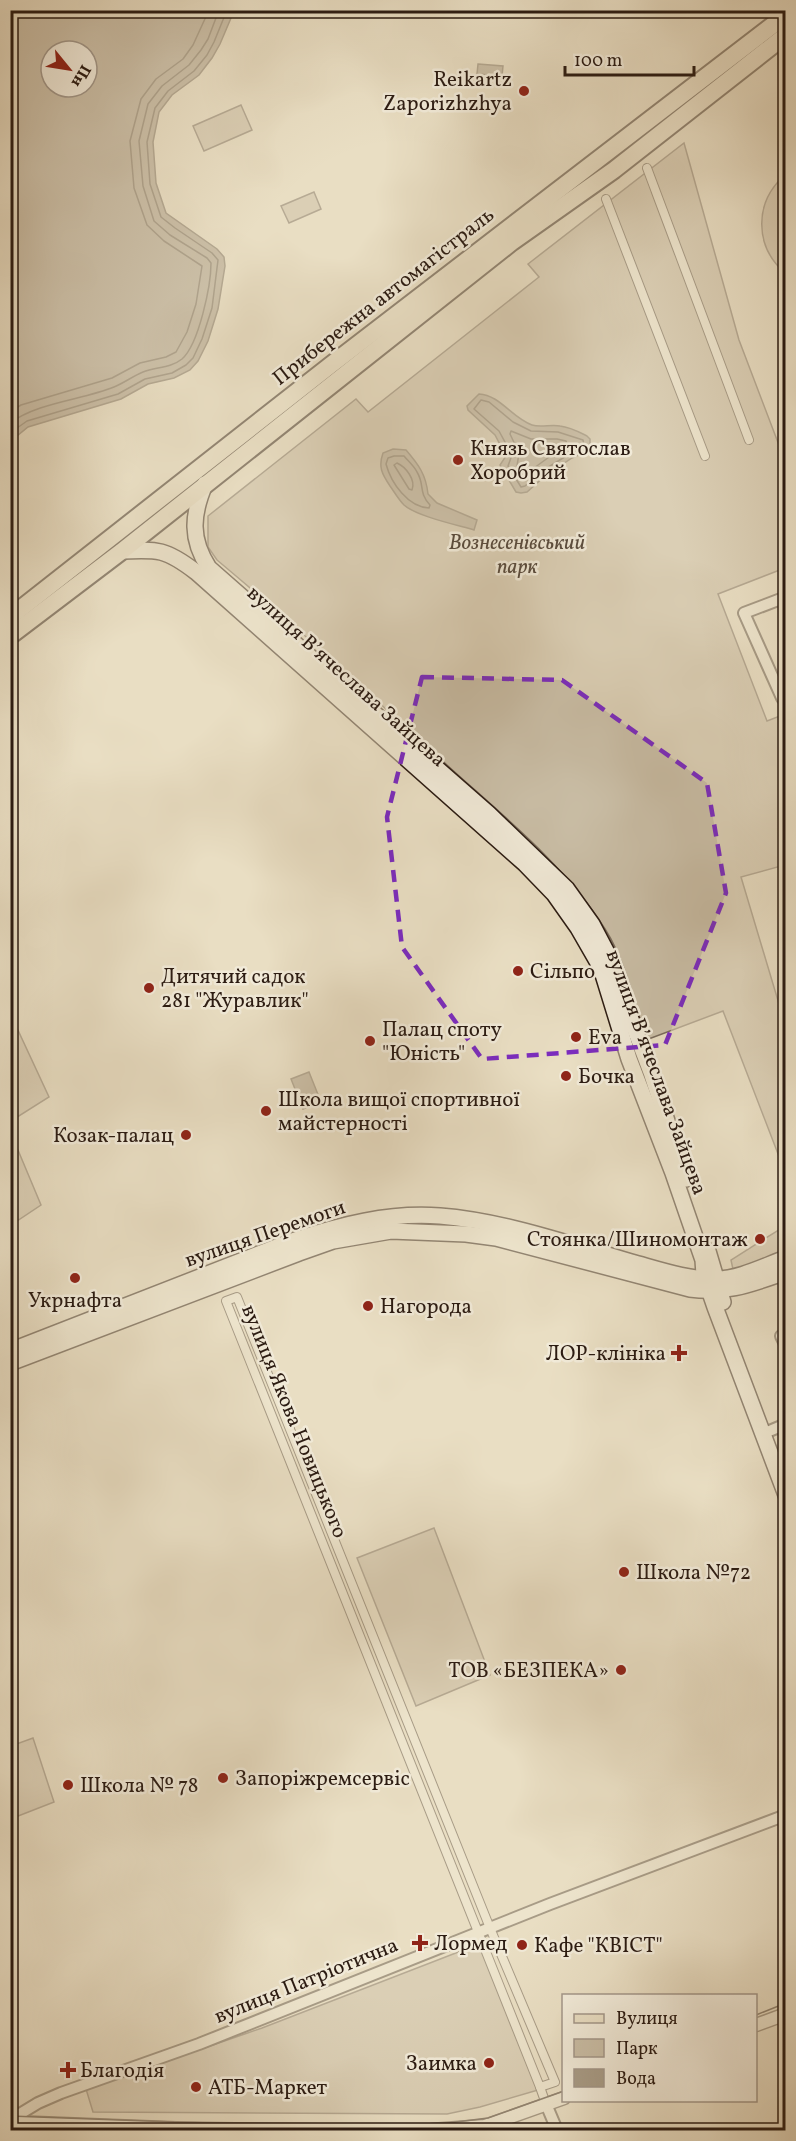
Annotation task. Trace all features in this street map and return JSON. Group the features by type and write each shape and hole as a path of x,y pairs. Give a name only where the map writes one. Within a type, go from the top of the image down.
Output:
{"main road":[{"name":"Прибережна автомагістраль","path":"10,617 652,116 786,15"},
{"name":"Прибережна автомагістраль","path":"10,636 512,242 614,170 786,35"},
{"path":"667,105 667,112 671,117 683,115"},
{"path":"652,116 660,119 663,124 661,131"},
{"name":"вулиця Вʼячеслава Зайцева","path":"205,484 197,503 194,520 200,554 209,568 480,806 567,889 592,924 613,964 651,1072 713,1285 786,1495"},
{"name":"вулиця Вʼячеслава Зайцева","path":"122,550 155,550 176,556 488,830 554,894 578,928 601,968 629,1059 786,1481"},
{"path":"401,1216 395,1224 401,1232"},
{"name":"вулиця Перемоги","path":"10,1363 401,1216 439,1216 474,1220 713,1285 736,1289 786,1272"},
{"name":"вулиця Перемоги","path":"10,1351 273,1248 328,1229 374,1226 401,1232 441,1232 496,1238 690,1289 713,1285 786,1258"}],"street":[{"path":"647,168 748,440"},
{"path":"606,199 705,456"},
{"path":"786,597 744,613 782,698 786,697"},
{"name":"вулиця Якова Новицького","path":"557,2130 484,1930 237,1297 226,1300 484,1930 562,2098"},
{"path":"786,1334 781,1336 786,1346"},
{"path":"767,1432 786,1424"},
{"name":"вулиця Патріотична","path":"10,2121 38,2103 62,2093 199,2044 484,1930 786,1815"},
{"path":"757,2025 786,2014"},
{"path":"540,2088 555,2082"},
{"path":"432,2130 485,2126 562,2098"},
{"path":"10,2121 215,2130"}],"highlighted area":[{"path":"422,677 562,680 707,783 726,893 665,1045 482,1059 402,947 387,817"}],"green space":[{"path":"241,105 252,130 204,151 193,126"},
{"name":"Вознесенівський парк","path":"684,143 739,340 785,461 785,568 718,594 767,721 785,714 785,865 741,877 785,1024 785,1172 723,1011 646,1040 629,983 612,941 589,906 552,862 362,687 217,560 208,547 208,516 356,399 368,412 539,277 528,264"},
{"path":"785,175 785,273 768,250 763,237 762,224 763,211 768,198"},
{"path":"314,192 321,209 289,223 281,206"},
{"path":"10,1013 49,1097 11,1121 10,1121"},
{"path":"10,1131 41,1205 11,1225 10,1225"},
{"path":"785,1226 785,1254 734,1274 731,1260"},
{"path":"434,1528 490,1675 416,1706 357,1558"},
{"path":"33,1738 54,1802 13,1818 10,1812 11,1746"},
{"path":"479,1944 538,2090 447,2114 93,2112 86,2089 262,2028"}],"water":[{"path":"11,10 234,11 212,58 199,75 172,95 159,112 153,142 156,183 166,213 217,249 224,257 225,266 218,309 208,341 198,361 190,370 174,378 148,384 121,399 28,427 11,441"},
{"path":"478,64 503,66 502,76 477,74"},
{"path":"479,394 500,402 532,425 564,427 587,436 590,439 590,450 572,458 545,476 527,492 516,492 500,465 506,456 495,435 468,410 467,406"},
{"path":"393,449 406,450 411,455 424,476 428,494 437,503 477,520 474,530 427,516 404,505 387,482 382,470 383,453"},
{"path":"309,1072 321,1102 303,1109 291,1079"}],"tram line":[{"path":"757,2015 786,2003"},
{"path":"10,2116 174,2122 432,2125 488,2118 562,2092"}],"place":[{"name":"Reikartz Zaporizhzhya","path":"524,91"},
{"name":"Князь Святослав Хоробрий","path":"458,460"},
{"name":"Сільпо","path":"518,971"},
{"name":"Дитячий садок 281 \"Журавлик\"","path":"149,988"},
{"name":"Eva","path":"576,1037"},
{"name":"Палац споту \"Юність\"","path":"370,1041"},
{"name":"Бочка","path":"566,1076"},
{"name":"Школа вищої спортивної майстерності","path":"266,1111"},
{"name":"Козак-палац","path":"186,1135"},
{"name":"Стоянка/Шиномонтаж","path":"760,1239"},
{"name":"Укрнафта","path":"75,1278"},
{"name":"Нагорода","path":"368,1306"},
{"name":"ЛОР-клініка","path":"679,1353"},
{"name":"Школа №72","path":"624,1572"},
{"name":"ТОВ «БЕЗПЕКА»","path":"621,1670"},
{"name":"Запоріжремсервіс","path":"223,1778"},
{"name":"Школа № 78","path":"68,1785"},
{"name":"Лормед","path":"420,1943"},
{"name":"Кафе \"КВІСТ\"","path":"522,1945"},
{"name":"Заимка","path":"489,2063"},
{"name":"Благодія","path":"68,2070"},
{"name":"АТБ-Маркет","path":"196,2087"}]}
